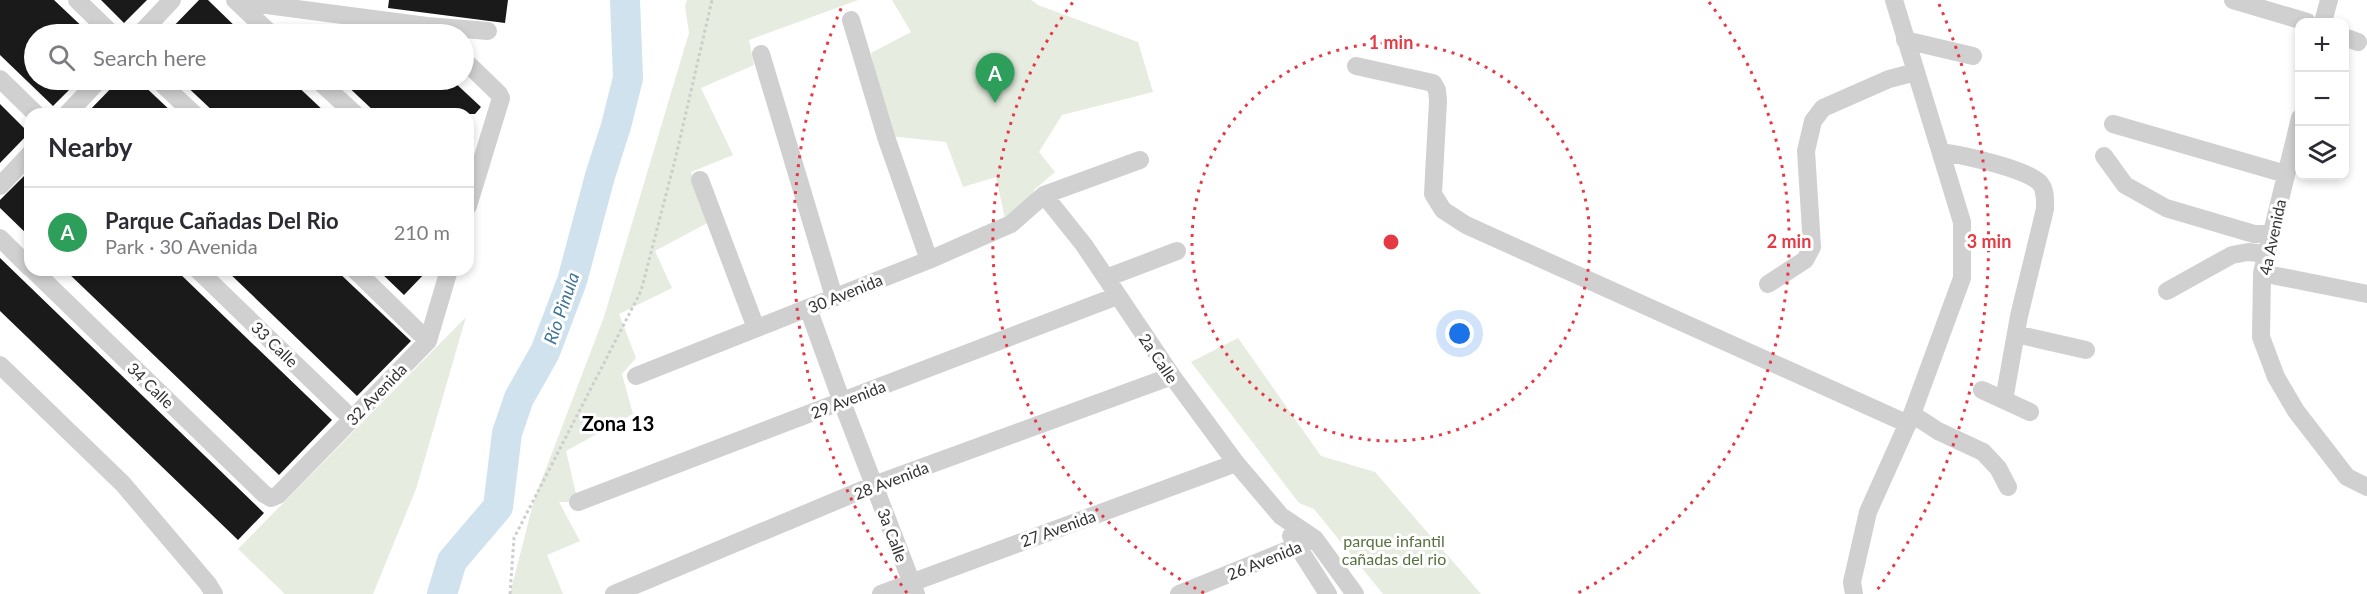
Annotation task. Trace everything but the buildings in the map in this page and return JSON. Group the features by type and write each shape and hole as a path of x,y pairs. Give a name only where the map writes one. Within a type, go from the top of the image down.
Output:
{"street":[{"path":"77,0 102,24"},
{"path":"150,24 172,0"},
{"path":"236,0 393,24"},
{"path":"236,0 261,24"},
{"path":"1854,594 1852,582 1868,512 1910,419 1962,278 1962,222 1894,0"},
{"path":"2233,0 2295,18"},
{"path":"2324,18 2329,0"},
{"path":"851,20 886,138 929,260"},
{"path":"474,31 488,31"},
{"path":"1905,40 1973,56"},
{"path":"761,54 834,297"},
{"path":"1356,66 1433,83 1437,90 1438,101 1433,194 1443,210 1466,225 1983,452 1998,468 2008,487"},
{"path":"474,70 501,98 474,186"},
{"path":"1768,284 1805,260 1812,247 1806,151 1814,121 1823,108 1889,79 1916,72"},
{"path":"0,79 30,108"},
{"path":"73,108 90,90"},
{"path":"169,90 188,108"},
{"path":"329,90 348,108"},
{"path":"2112,124 2286,174"},
{"name":"4a Avenida","path":"2298,126 2262,273 2261,337 2276,377 2296,411 2347,477 2367,487"},
{"path":"1941,152 1961,154 2027,174 2041,183 2045,195 2045,209 2016,334 2004,400"},
{"path":"2104,156 2125,185 2166,208 2254,234 2272,234"},
{"path":"1044,195 1140,159"},
{"path":"0,186 24,160"},
{"path":"700,180 756,328"},
{"name":"30 Avenida","path":"636,376 929,260 1011,224 1044,195"},
{"name":"2a Calle","path":"1044,195 1084,246 1172,376 1236,463 1281,516 1296,546 1328,594"},
{"name":"34 Calle","path":"0,238 24,262"},
{"path":"1106,278 1177,251"},
{"path":"2167,291 2232,255 2248,252 2268,254"},
{"path":"2262,273 2367,294"},
{"name":"34 Calle","path":"38,276 264,494 271,498"},
{"name":"33 Calle","path":"204,276 352,419"},
{"path":"361,276 428,341"},
{"name":"32 Avenida","path":"271,498 278,495 428,341 447,276"},
{"name":"29 Avenida","path":"578,502 1118,296"},
{"name":"3a Calle","path":"808,308 914,588"},
{"path":"2016,334 2086,350"},
{"path":"0,365 123,484 214,594"},
{"name":"28 Avenida","path":"614,594 874,485 1172,376"},
{"path":"1982,390 2030,412"},
{"name":"27 Avenida","path":"881,594 914,588 1236,463"},
{"name":"2a Calle","path":"1281,516 1315,539 1355,594"},
{"name":"26 Avenida","path":"1179,594 1315,539"}],"path":[{"path":"510,594 514,538 641,291 676,156 712,0"}],"green space":[{"path":"687,0 858,0 749,40 754,65 701,88 733,155 691,172 711,221 655,251 672,288 619,314 636,358 622,374 633,414 566,451 578,502 559,502 580,541 547,555 563,594 510,594 534,500 604,317 689,33 685,6"},
{"path":"892,0 1031,0 1038,5 1138,42 1153,92 1062,115 1039,152 1055,172 1035,189 1021,211 1005,219 996,177 963,187 946,142 889,136 871,53 911,32"},
{"path":"466,317 416,489 373,594 285,594 238,549"},
{"name":"parque infantil cañadas del rio","path":"1238,338 1321,456 1375,472 1481,594 1383,594 1314,509 1299,503 1191,362"}],"waterway":[{"name":"Río Pinula","path":"442,594 452,561 498,507 507,433 519,398 545,352 572,281 628,78 625,0"}],"place":[{"name":"Parque Cañadas Del Rio","path":"995,103"}],"district":[{"name":"Zona 13","path":"618,423"}]}
